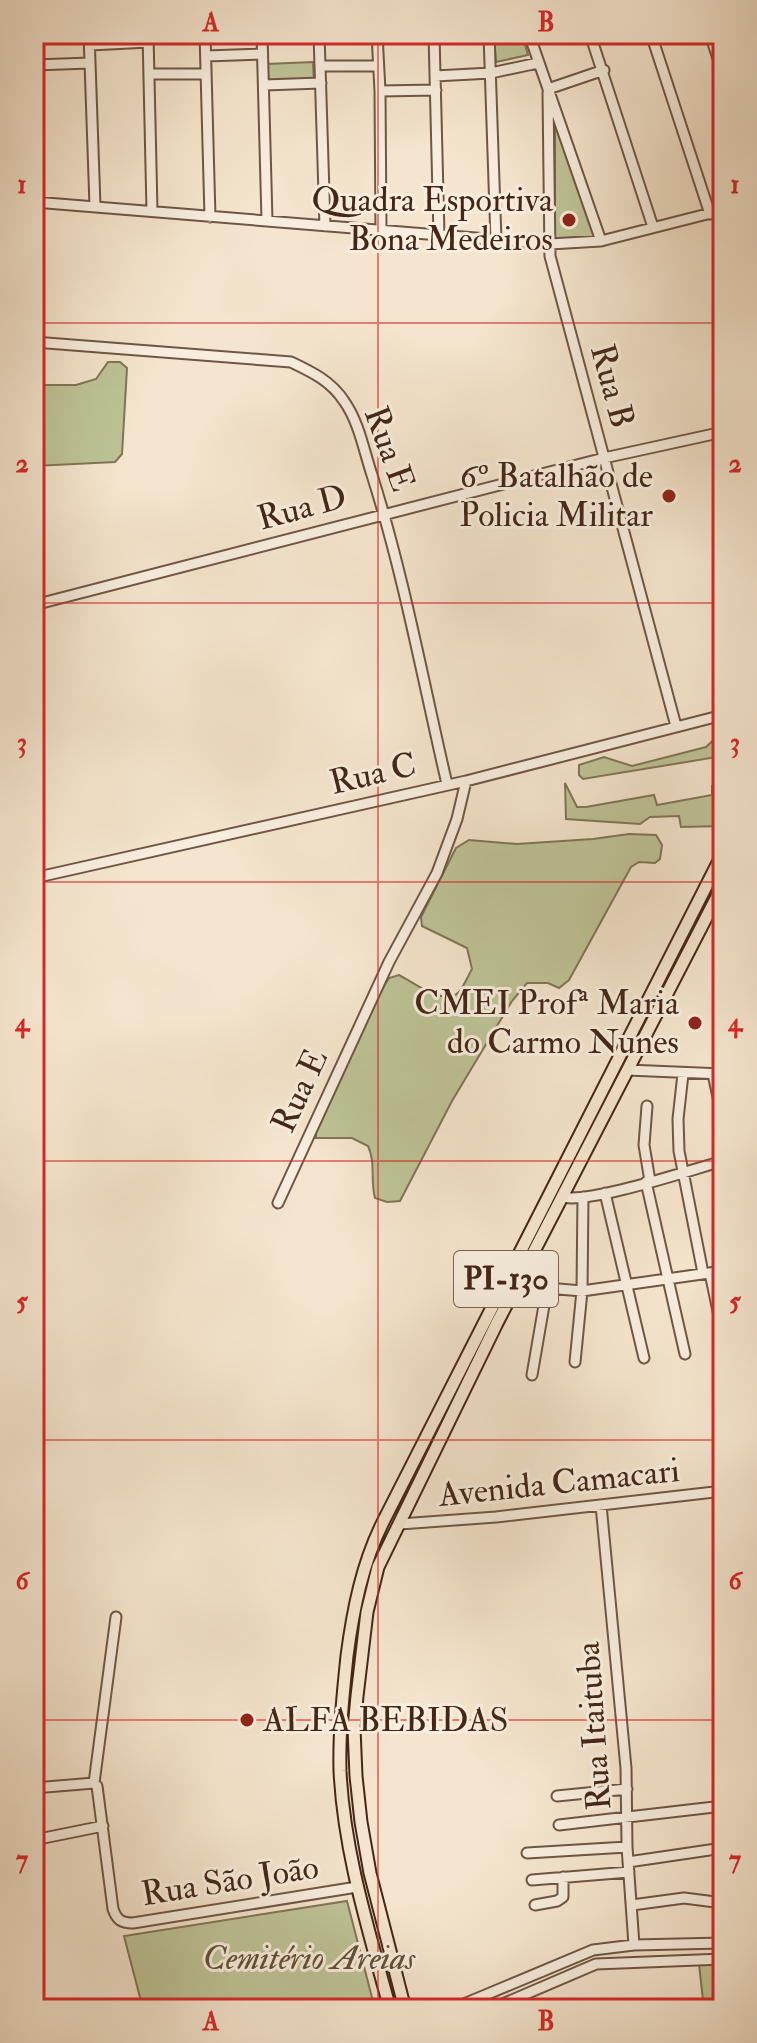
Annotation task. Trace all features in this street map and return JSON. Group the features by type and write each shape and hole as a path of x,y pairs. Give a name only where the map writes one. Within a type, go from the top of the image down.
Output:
{"main road":[{"name":"PI-130","path":"405,2009 370,1873 361,1822 354,1728 367,1612 375,1576 519,1280 522,1260 551,1188 723,853"},
{"name":"PI-130","path":"390,2009 357,1887 346,1827 341,1772 343,1696 358,1593 383,1522 415,1458 522,1260 562,1197 721,891"},
{"path":"629,1037 641,1043"},
{"path":"551,1188 562,1197"},
{"path":"415,1458 430,1464"},
{"path":"383,1522 388,1529 398,1527"},
{"path":"343,1696 357,1696"}],"street":[{"path":"89,34 95,206"},
{"path":"205,34 210,217"},
{"path":"262,34 267,221"},
{"path":"319,34 325,226"},
{"path":"377,34 381,231"},
{"path":"434,34 439,236"},
{"path":"489,34 496,241"},
{"path":"529,34 601,241"},
{"path":"590,34 653,227"},
{"path":"651,34 710,214"},
{"path":"710,34 723,74"},
{"path":"90,45 148,38 152,211"},
{"path":"34,54 36,202 550,244 601,241 723,210"},
{"path":"206,56 262,54"},
{"path":"34,65 90,63"},
{"path":"435,76 491,73 538,63"},
{"path":"320,66 378,66"},
{"path":"548,91 604,70"},
{"path":"149,74 206,74"},
{"path":"264,85 321,83"},
{"path":"380,91 436,90"},
{"name":"Rua B","path":"548,91 550,244 554,274 676,726"},
{"name":"Rua E","path":"34,342 291,362 322,378 346,404 384,514 447,784"},
{"name":"Rua D","path":"34,605 604,458 723,432"},
{"name":"Rua C","path":"34,878 466,781 723,715"},
{"name":"Rua E","path":"278,1203 389,962 437,873 457,819 466,781"},
{"path":"627,1070 718,1074 723,1120"},
{"path":"683,1074 677,1132 683,1172 723,1335"},
{"path":"647,1106 644,1145 648,1181 685,1354"},
{"path":"562,1197 605,1193 723,1161"},
{"path":"605,1193 644,1358"},
{"path":"575,1362 582,1291 583,1197"},
{"path":"519,1280 547,1288 582,1291 723,1271"},
{"path":"532,1375 547,1288"},
{"name":"Avenida Camacari","path":"398,1527 723,1491"},
{"name":"Rua Itaituba","path":"601,1505 627,1789 627,1847 634,1945"},
{"name":"Rua São João","path":"116,1617 89,1783 98,1788 116,1918 125,1923 357,1887"},
{"path":"34,1788 89,1783"},
{"path":"557,1796 627,1789"},
{"path":"559,1825 723,1806"},
{"path":"34,1840 103,1826"},
{"path":"527,1853 627,1847"},
{"path":"532,1880 628,1867 723,1848"},
{"path":"535,1905 563,1897 563,1877"},
{"path":"632,1905 684,1898 723,1903"},
{"path":"452,2009 576,1956 605,1948 723,1943"},
{"path":"683,1944 684,1959"},
{"path":"491,2009 510,2005 596,1964 723,1959"}],"green space":[{"path":"494,34 522,34 528,55 496,62"},
{"path":"313,62 314,82 266,83 266,64"},
{"path":"555,122 595,238 555,242"},
{"path":"108,362 120,362 127,368 122,454 115,462 34,466 34,385 76,385 96,379"},
{"path":"723,731 723,756 583,779 579,775 579,765 604,757 632,766 706,747"},
{"path":"565,783 577,807 654,795 657,805 712,795 712,786 723,784 723,826 681,827 679,816 650,817 640,824 566,819"},
{"path":"629,834 656,835 662,845 660,859 655,863 639,862 631,867 569,980 559,988 548,983 527,983 512,1001 452,1101 400,1201 387,1202 375,1198 368,1146 352,1138 316,1138 316,1130 389,978 399,975 445,997 461,990 472,969 467,948 422,926 421,917 456,848 469,840 517,844"},
{"name":"Cemitério Areias","path":"347,1901 375,2009 143,2009 124,1936"},
{"path":"699,1964 723,1964 723,2009 704,2009"}],"place":[{"name":"Quadra Esportiva Bona Medeiros","path":"569,220"},
{"name":"6º Batalhão de Policia Militar","path":"669,496"},
{"name":"CMEI Profª Maria do Carmo Nunes","path":"695,1023"},
{"name":"ALFA BEBIDAS","path":"247,1720"}]}
